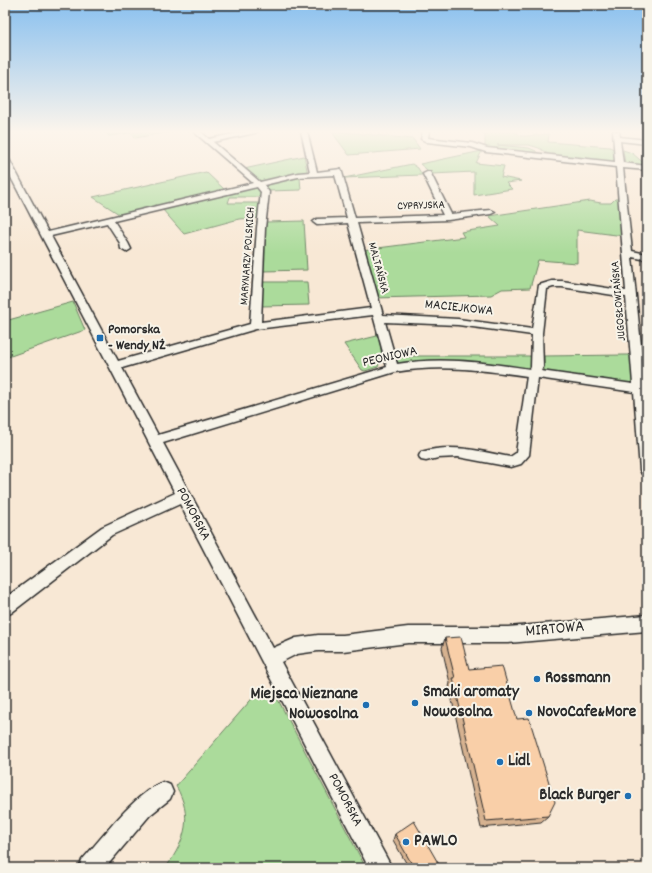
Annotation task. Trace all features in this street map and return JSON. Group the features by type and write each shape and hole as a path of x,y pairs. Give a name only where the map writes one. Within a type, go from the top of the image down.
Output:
{"street":[{"name":"POMORSKA","path":"12,172 381,868"},
{"name":"MARYNARZY POLSKICH","path":"244,172 265,192 255,326"},
{"name":"MALTAŃSKA","path":"45,235 298,175 338,172 393,369"},
{"name":"JUGOSŁOWIAŃSKA","path":"621,172 631,295 643,388 647,470"},
{"path":"427,174 448,217"},
{"name":"CYPRYJSKA","path":"317,222 448,217 491,212"},
{"path":"109,220 126,249"},
{"path":"628,253 647,257"},
{"path":"426,456 438,453 458,452 511,462 520,458 522,455 532,378 537,367 537,333 542,287 547,285 562,284 631,295"},
{"name":"MACIEJKOWA","path":"114,366 255,326 377,315 458,322 537,333"},
{"name":"PEONIOWA","path":"154,441 393,369 420,365 471,365 632,388 643,388"},
{"path":"5,608 107,531 183,496"},
{"name":"MIRTOWA","path":"270,658 296,646 343,643 408,635 462,636 508,634 647,623"},
{"path":"90,868 143,808 163,792"}],"green space":[{"path":"206,172 226,191 122,216 93,197"},
{"path":"247,172 307,172 263,182 259,181"},
{"path":"374,172 420,172 422,175 344,178"},
{"path":"429,172 502,172 501,177 521,181 506,183 512,189 474,195 474,172 432,174"},
{"path":"298,177 300,178 301,190 268,191 263,186"},
{"path":"255,187 260,190 260,197 230,197 228,203 259,203 257,218 239,219 184,234 162,209"},
{"path":"615,199 619,199 624,236 577,230 577,263 538,260 530,288 502,289 491,295 375,298 362,250 464,237 461,232 500,226 489,216 590,201 611,203"},
{"path":"304,221 307,270 263,271 266,222"},
{"path":"263,282 307,282 309,305 261,306"},
{"path":"73,302 85,330 5,358 5,321"},
{"path":"376,333 380,341 380,363 378,367 365,371 362,370 344,344 377,336"},
{"path":"631,355 633,385 547,373 544,371 544,356"},
{"path":"530,356 533,366 528,369 399,364 397,362 399,357"},
{"path":"263,686 274,692 366,868 169,868 167,866 179,846 185,827 186,817 184,807 176,786"}],"building":[{"name":"Lidl","path":"461,637 469,669 502,666 517,719 529,718 555,802 548,816 486,821 445,638"},
{"path":"414,821 441,868 414,868 395,834"}],"place":[{"name":"Pomorska - Wendy NŻ","path":"100,338"},
{"name":"Rossmann","path":"537,679"},
{"name":"Smaki aromaty Nowosolna","path":"415,703"},
{"name":"Miejsca Nieznane Nowosolna","path":"366,705"},
{"name":"NovoCafe&More","path":"529,713"},
{"name":"Lidl","path":"500,762"},
{"name":"Black Burger","path":"628,796"},
{"name":"PAWLO","path":"406,842"}]}
